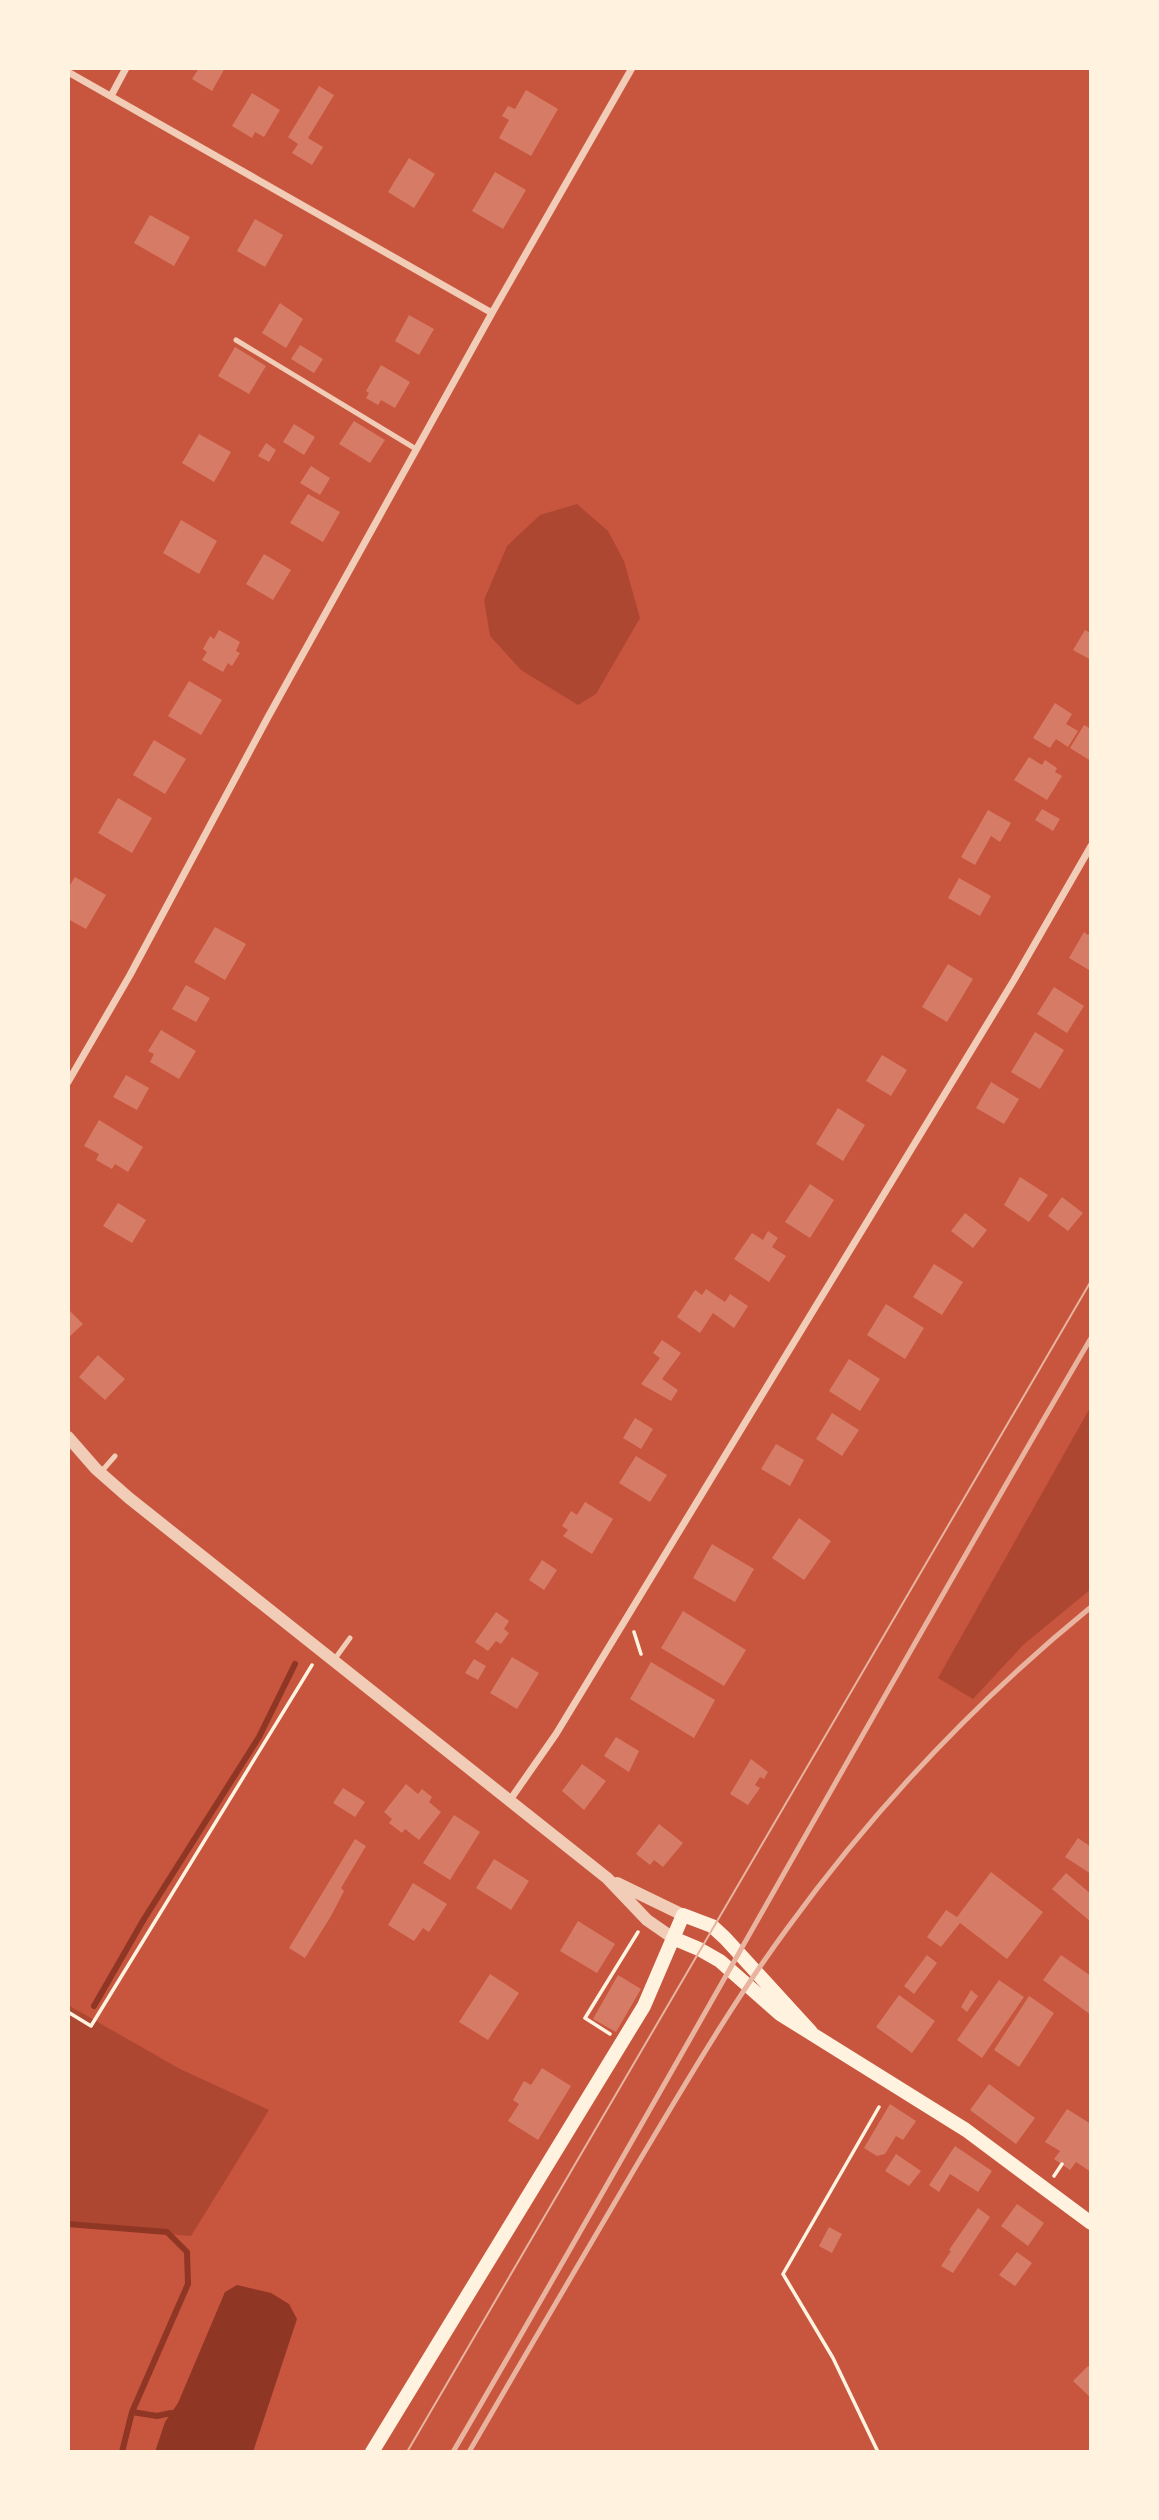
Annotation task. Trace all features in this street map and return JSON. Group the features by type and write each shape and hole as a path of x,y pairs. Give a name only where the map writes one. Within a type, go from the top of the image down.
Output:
{"main road":[{"path":"372,2452 644,2006 683,1915 712,1926 811,2032"},
{"path":"673,1938 720,1961 780,2014 966,2130 1091,2223"}],"street":[{"path":"111,96 127,68"},
{"path":"68,1082 130,975 416,449 632,68"},
{"path":"68,72 492,313"},
{"path":"510,1800 556,1734 1014,980 1091,846"},
{"path":"68,1437 139,1507 607,1878 646,1920 673,1938"},
{"path":"607,1878 683,1915"}],"lane":[{"path":"236,340 416,449"},
{"path":"101,1472 115,1456"},
{"path":"334,1660 350,1638"}],"path":[{"path":"68,2012 91,2026 322,1650"},
{"path":"614,2036 585,2018 638,1932"},
{"path":"878,2452 815,2327 783,2274 879,2107"},
{"path":"1057,2171 1062,2164"}],"shaded area":[{"path":"577,504 608,531 624,561 640,618 596,694 578,705 521,670 490,636 484,600 507,546 540,515"},
{"path":"1091,1406 1091,1589 1023,1645 973,1699 938,1678"},
{"path":"68,2005 180,2069 269,2110 191,2236 68,2226"},
{"path":"237,2285 271,2293 289,2304 297,2319 253,2452 155,2452 165,2422 178,2403 225,2292"}],"building":[{"path":"199,68 225,68 212,91 192,79"},
{"path":"319,86 334,95 308,138 323,147 312,165 292,153 298,144 288,137"},
{"path":"526,90 558,109 531,156 499,138 509,120 502,116 508,106 515,109"},
{"path":"252,93 280,110 264,137 255,132 252,138 232,126"},
{"path":"409,158 435,174 414,208 388,192"},
{"path":"495,172 526,190 503,229 472,211"},
{"path":"150,215 190,237 174,266 134,243"},
{"path":"255,219 283,235 265,267 237,251"},
{"path":"280,303 303,319 286,348 262,333"},
{"path":"409,315 434,329 419,355 395,341"},
{"path":"300,345 323,359 314,373 291,359"},
{"path":"235,347 266,366 249,394 218,376"},
{"path":"381,365 410,382 395,408 381,400 378,405 366,398 369,393 366,391"},
{"path":"354,421 385,440 370,463 339,444"},
{"path":"294,424 315,437 304,455 283,442"},
{"path":"199,434 231,452 214,482 182,463"},
{"path":"266,443 276,450 269,462 258,456"},
{"path":"311,466 330,478 320,495 300,483"},
{"path":"308,494 340,512 323,542 290,523"},
{"path":"181,520 217,541 199,574 163,553"},
{"path":"264,554 291,570 273,600 246,584"},
{"path":"219,630 240,642 236,651 240,653 232,666 228,663 223,672 202,660 207,652 203,649 210,636 214,639"},
{"path":"1085,630 1091,633 1091,660 1073,650"},
{"path":"189,681 222,700 201,735 168,716"},
{"path":"1055,703 1072,714 1066,724 1078,731 1068,747 1056,739 1050,748 1033,738"},
{"path":"1084,725 1091,729 1091,761 1070,748"},
{"path":"154,740 186,759 165,794 133,775"},
{"path":"1029,757 1042,765 1045,760 1057,768 1055,772 1062,776 1047,800 1014,780"},
{"path":"118,798 152,818 132,853 98,833"},
{"path":"1042,809 1060,819 1053,831 1035,820"},
{"path":"988,810 1011,823 1000,842 991,836 975,865 961,857"},
{"path":"75,877 106,895 86,929 68,919 68,888"},
{"path":"959,878 991,896 980,916 948,898"},
{"path":"215,927 246,944 225,980 194,962"},
{"path":"1091,931 1089,970 1069,958 1084,932 1088,935"},
{"path":"948,964 973,979 947,1022 922,1007"},
{"path":"186,985 210,998 196,1022 172,1009"},
{"path":"1054,987 1084,1006 1067,1033 1037,1014"},
{"path":"161,1030 196,1051 179,1079 150,1062 154,1054 148,1051"},
{"path":"1035,1032 1064,1050 1040,1089 1011,1072"},
{"path":"882,1055 907,1070 891,1096 866,1081"},
{"path":"126,1075 149,1088 137,1110 113,1097"},
{"path":"991,1082 1019,1099 1004,1124 976,1108"},
{"path":"838,1108 865,1125 843,1161 816,1144"},
{"path":"99,1120 143,1147 128,1172 115,1164 112,1169 96,1160 99,1154 84,1146"},
{"path":"1020,1177 1048,1195 1029,1222 1004,1205"},
{"path":"810,1184 834,1200 810,1238 785,1222"},
{"path":"1062,1197 1083,1213 1068,1231 1048,1216"},
{"path":"118,1203 146,1220 132,1243 103,1226"},
{"path":"965,1213 987,1230 973,1248 951,1231"},
{"path":"768,1231 778,1238 772,1247 786,1256 769,1282 734,1259 752,1233 763,1240"},
{"path":"934,1264 963,1282 942,1315 913,1297"},
{"path":"706,1289 725,1302 730,1294 748,1306 734,1328 713,1313 700,1333 677,1317 695,1290 702,1295"},
{"path":"886,1304 924,1328 905,1359 867,1335"},
{"path":"68,1309 83,1324 68,1338"},
{"path":"662,1340 681,1353 662,1379 678,1390 671,1401 641,1384 660,1358 653,1353"},
{"path":"98,1355 125,1379 105,1400 79,1377"},
{"path":"849,1359 880,1379 860,1411 829,1391"},
{"path":"832,1413 859,1430 842,1456 816,1439"},
{"path":"635,1418 653,1429 641,1449 623,1438"},
{"path":"776,1444 804,1460 790,1486 761,1469"},
{"path":"636,1456 667,1475 650,1502 619,1483"},
{"path":"585,1502 613,1519 592,1554 563,1536 568,1530 562,1526 571,1511 577,1515"},
{"path":"799,1518 831,1541 804,1580 772,1558"},
{"path":"712,1544 754,1569 735,1602 693,1578"},
{"path":"542,1560 557,1570 544,1590 529,1580"},
{"path":"683,1611 746,1650 724,1686 661,1648"},
{"path":"496,1612 509,1621 504,1629 509,1633 501,1644 496,1641 488,1651 475,1642"},
{"path":"512,1657 539,1673 517,1709 490,1693"},
{"path":"474,1659 486,1666 478,1680 465,1673"},
{"path":"651,1662 715,1700 694,1738 630,1699"},
{"path":"616,1737 639,1751 629,1772 604,1756"},
{"path":"751,1759 768,1772 764,1779 760,1777 755,1785 760,1788 748,1805 730,1794"},
{"path":"582,1764 606,1781 584,1810 562,1791"},
{"path":"406,1784 418,1794 422,1789 432,1797 429,1802 441,1812 419,1840 405,1829 402,1833 389,1823 392,1819 384,1812"},
{"path":"343,1788 365,1802 355,1817 333,1803"},
{"path":"454,1815 480,1832 450,1880 423,1863"},
{"path":"659,1824 683,1843 663,1867 654,1860 650,1865 636,1854"},
{"path":"1078,1838 1091,1847 1091,1874 1065,1857"},
{"path":"355,1839 366,1846 341,1888 344,1891 331,1916 305,1958 289,1948"},
{"path":"494,1859 529,1881 511,1910 476,1888"},
{"path":"991,1872 1043,1912 1007,1959 960,1923 941,1947 927,1937 946,1910 957,1917"},
{"path":"1066,1873 1091,1894 1091,1922 1052,1889"},
{"path":"413,1883 447,1904 429,1932 423,1928 414,1941 388,1925"},
{"path":"578,1921 615,1944 597,1973 560,1951"},
{"path":"927,1955 937,1963 914,1994 904,1986"},
{"path":"1061,1955 1091,1976 1091,2015 1043,1980"},
{"path":"490,1974 519,1993 488,2040 459,2022"},
{"path":"618,1975 641,1989 616,2032 593,2019"},
{"path":"999,1980 1024,1997 982,2058 957,2040"},
{"path":"971,1990 978,1996 967,2012 961,2007"},
{"path":"899,1995 935,2021 912,2053 876,2027"},
{"path":"1029,1996 1054,2013 1019,2067 994,2050"},
{"path":"542,2068 571,2086 538,2140 508,2121 519,2104 513,2100 524,2081 531,2085"},
{"path":"989,2084 1035,2118 1016,2144 970,2110"},
{"path":"890,2104 916,2121 903,2140 896,2136 885,2154 877,2156 864,2148"},
{"path":"1067,2109 1091,2124 1091,2172 1076,2162 1070,2170 1054,2159 1060,2151 1045,2142"},
{"path":"955,2146 992,2171 978,2192 950,2174 939,2192 929,2185"},
{"path":"896,2154 921,2171 909,2186 885,2171"},
{"path":"1017,2204 1044,2223 1028,2246 1001,2226"},
{"path":"978,2208 990,2217 953,2273 941,2266"},
{"path":"829,2227 842,2234 832,2253 819,2246"},
{"path":"1017,2252 1032,2263 1015,2286 999,2275"},
{"path":"1088,2366 1091,2368 1091,2398 1073,2381"}],"waterway":[{"path":"94,2006 144,1919 259,1737 295,1664"},
{"path":"68,2224 167,2232 187,2252 188,2284 132,2412 122,2452"},
{"path":"132,2412 157,2416 171,2413"}],"tram line":[{"path":"407,2452 1091,1281"}],"railway":[{"path":"453,2452 1091,1338"},
{"path":"469,2452 690,2076 789,1926 856,1839 930,1757 1008,1679 1091,1607"}]}
